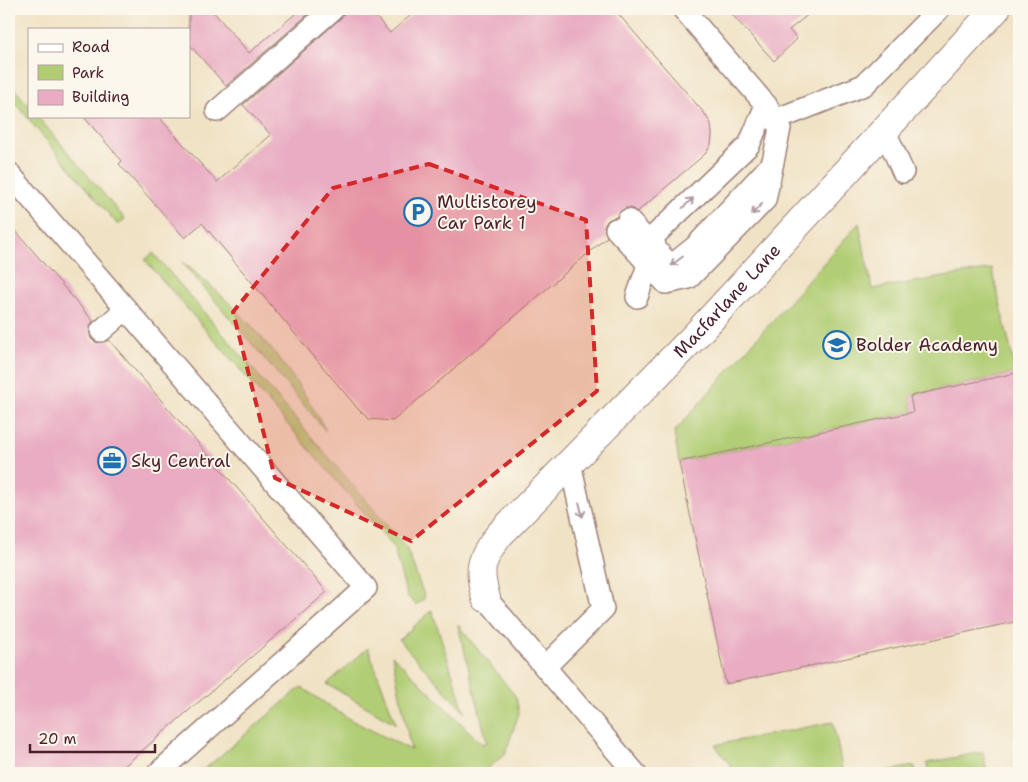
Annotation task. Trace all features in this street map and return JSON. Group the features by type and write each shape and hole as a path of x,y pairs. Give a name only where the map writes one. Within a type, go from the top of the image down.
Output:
{"street":[{"name":"Macfarlane Lane","path":"486,598 480,578 484,556 499,535 695,336 996,9"}],"lane":[{"path":"217,111 333,9"},
{"path":"622,224 652,251 666,283 689,278 765,200 780,128 771,113 682,9"},
{"path":"637,297 652,251 749,145 771,113 864,85 939,9"},
{"path":"885,130 904,172"},
{"path":"9,173 366,588 158,773"},
{"path":"101,331 126,309"},
{"path":"544,667 603,610 570,463"},
{"path":"486,598 635,773"}],"highlighted area":[{"path":"429,164 586,220 597,391 411,541 275,478 233,312 333,188"}],"green space":[{"path":"9,82 28,105 28,118 39,118 125,219 118,225 9,96"},
{"path":"859,223 872,289 992,269 1016,373 910,396 913,412 679,462 674,432"},
{"path":"153,253 406,547 425,598 416,605 407,596 393,546 145,260"},
{"path":"182,262 225,299 263,339 297,383 326,431"},
{"path":"432,610 465,713 399,640"},
{"path":"458,625 516,697 519,713 505,754 482,773 200,773 301,687 349,719 411,750 392,655 482,744 487,742"},
{"path":"368,648 396,724 327,684"},
{"path":"833,722 843,773 736,773 715,745"},
{"path":"983,752 987,773 929,773 927,763"},
{"path":"915,766 916,773 875,773"}],"building":[{"path":"189,9 211,9 249,53 301,9 314,9 226,86 190,45"},
{"name":"Multistorey Car Park 1","path":"345,9 369,9 390,33 418,9 614,9 705,114 711,124 711,145 705,154 637,212 631,208 625,208 616,217 608,220 604,226 607,237 393,421 369,419 359,410 202,223 185,238 119,164 122,161 85,118 160,118 217,182 271,135 243,105 341,18"},
{"path":"727,9 815,9 789,30 797,39 774,61"},
{"name":"Sky Central","path":"9,223 93,321 89,327 91,339 97,343 109,340 327,592 116,773 9,773"},
{"path":"1016,373 1019,390 1019,621 726,684 679,462 913,412 910,396"}],"place":[{"name":"Multistorey Car Park 1","path":"418,212"},
{"name":"Bolder Academy","path":"837,345"},
{"name":"Sky Central","path":"112,461"}]}
